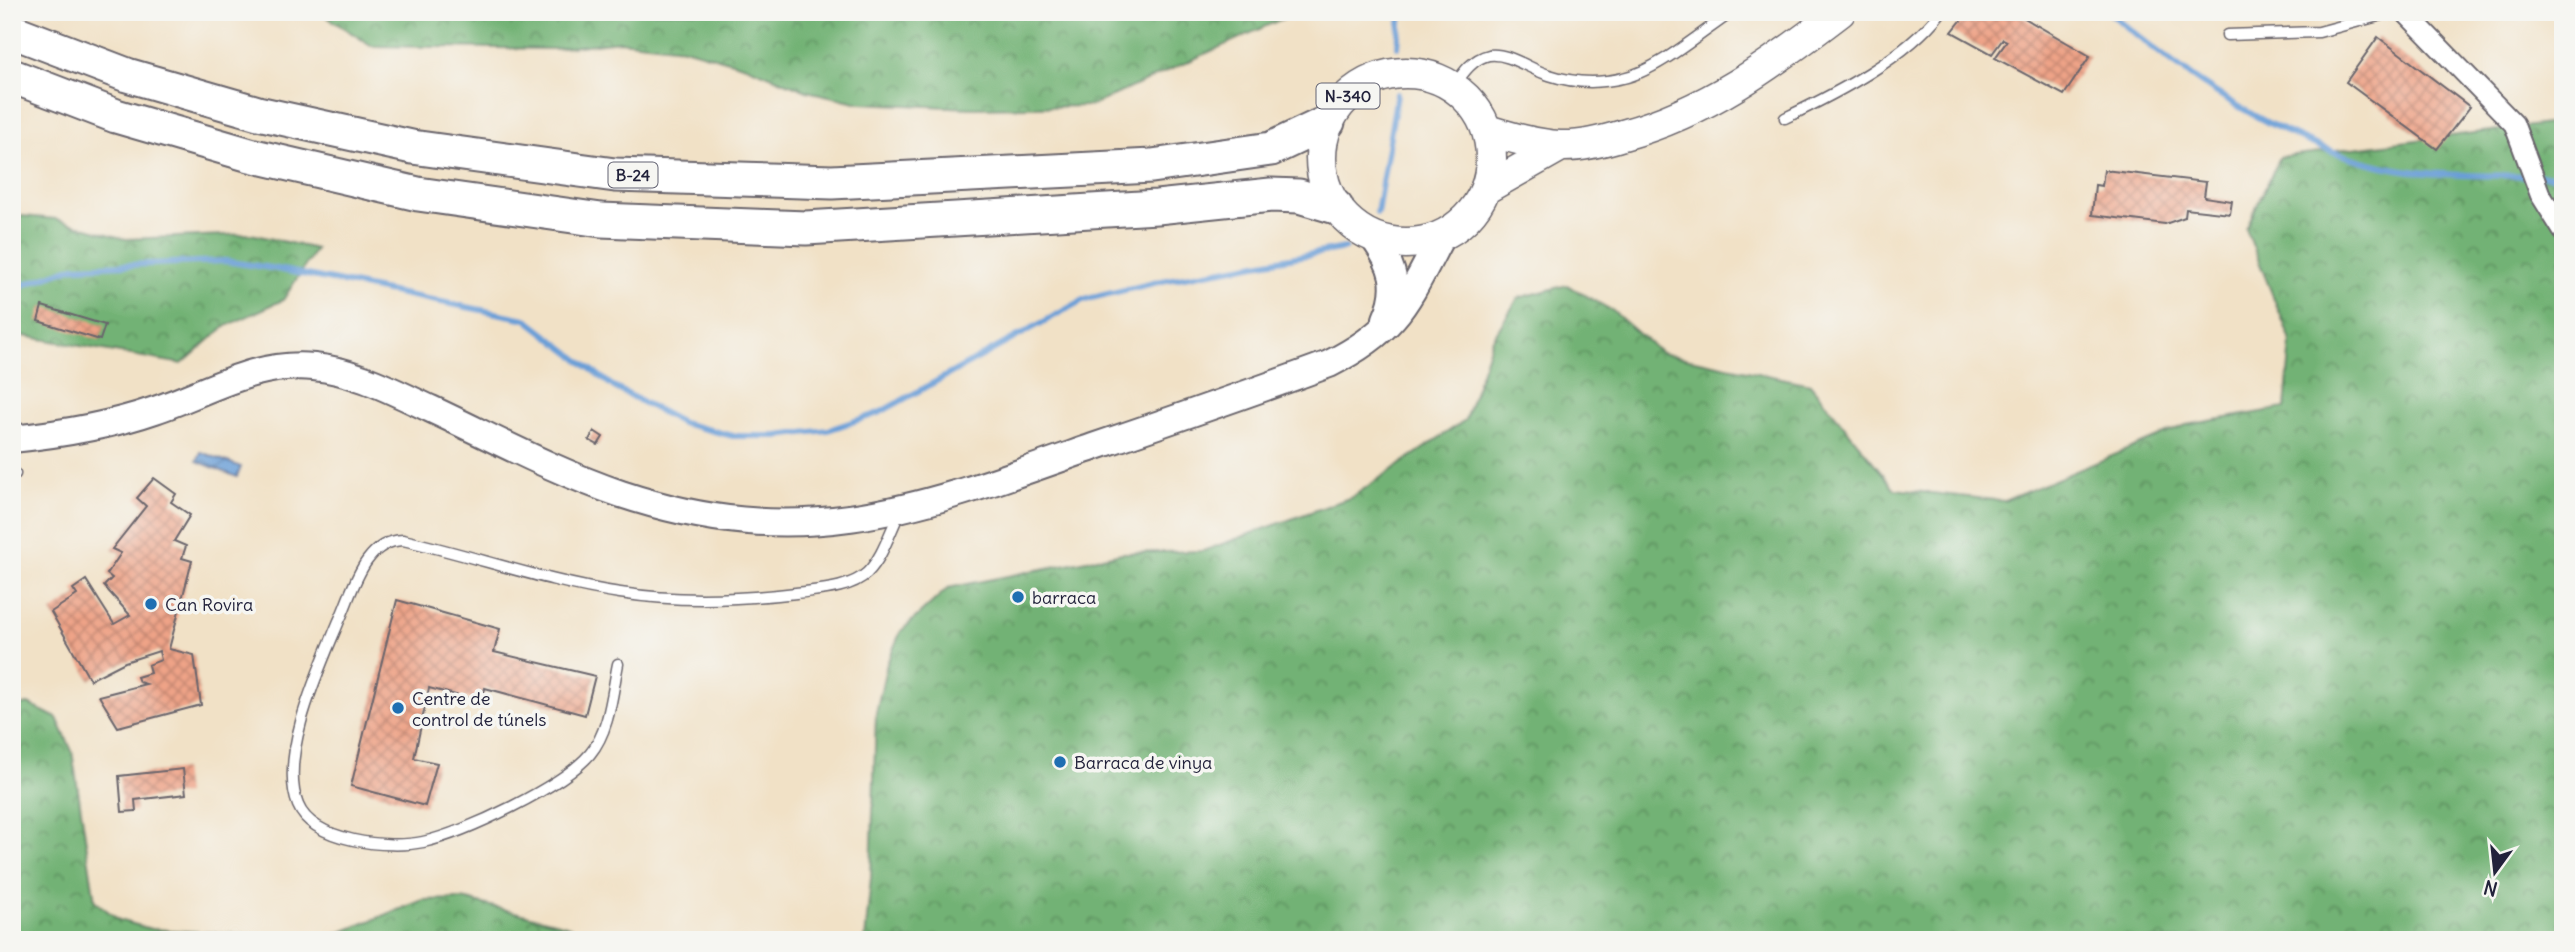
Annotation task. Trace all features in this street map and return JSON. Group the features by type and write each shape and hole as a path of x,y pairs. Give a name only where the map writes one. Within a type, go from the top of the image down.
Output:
{"highway":[{"name":"B-24","path":"12,31 127,75 258,113 412,148 615,175 832,183 1152,166 1271,149 1328,122"},
{"path":"12,76 116,116 250,155 418,194 601,220 806,228 1157,207 1271,195 1299,196 1336,207"}],"main road":[{"name":"N-340","path":"1487,130 1561,146 1607,140 1652,127 1695,110 1764,69 1840,12"},
{"name":"N-340","path":"1407,72 1431,76 1454,86 1474,105 1487,130 1492,149 1486,188 1476,207 1461,223 1442,235 1406,243 1373,237 1349,222 1336,207 1326,187 1321,166 1321,143 1328,122 1341,102 1360,85 1382,75 1407,72"},
{"name":"N-340","path":"1486,188 1561,146"}],"street":[{"path":"2405,12 2514,124 2538,189 2563,230"},
{"name":"N-340","path":"12,439 69,432 131,418 255,372 313,367 377,384 618,493 681,511 733,520 779,524 819,523 900,511 1000,480 1298,375 1353,352 1398,316 1442,235"},
{"name":"N-340","path":"1373,237 1391,265 1395,279 1391,307 1380,330"}],"lane":[{"path":"1454,86 1475,61 1490,55 1504,57 1565,80 1587,83 1626,78 1646,69 1732,12"},
{"path":"1785,118 1832,95 1883,63 1931,25 1941,12"},
{"path":"2227,36 2319,32 2393,12"},
{"path":"618,664 604,729 592,752 568,776 464,828 420,843 347,839 321,829 301,811 297,803 294,790 296,751 310,695 365,564 380,544 403,540 621,593 661,598 751,598 821,589 856,580 867,572 880,554 900,511"}],"green space":[{"path":"319,12 1297,12 1091,106 972,108 860,103 807,91 746,66 684,48 619,41 554,49 372,46"},
{"path":"2563,122 2563,940 865,940 871,877 876,713 887,663 901,631 948,588 1122,553 1203,551 1352,497 1465,420 1492,340 1518,298 1567,285 1613,311 1661,353 1810,384 1895,489 2004,501 2186,425 2285,408 2291,341 2246,229 2280,157"},
{"path":"12,215 56,219 125,239 251,234 316,249 283,300 224,327 182,364 12,334"},
{"path":"28,704 57,718 72,751 95,901 119,920 151,929 324,939 423,900 463,899 566,925 595,940 12,940 12,707"}],"water":[{"path":"201,452 241,467 237,477 197,461"}],"building":[{"path":"1968,12 2014,12 2090,56 2064,95 1995,58 2007,41 2003,39 1992,54 1952,32"},
{"path":"2378,37 2470,107 2437,149 2346,82"},
{"path":"2104,170 2206,182 2204,197 2232,201 2230,214 2186,209 2185,217 2165,224 2092,215 2095,185 2102,186"},
{"path":"42,306 105,325 100,340 38,321"},
{"path":"594,431 603,437 598,445 589,440"},
{"name":"Can Rovira","path":"154,478 176,494 171,502 190,515 174,541 186,546 182,558 192,561 169,649 194,655 201,705 118,727 99,696 146,684 139,682 137,677 150,673 148,665 161,660 159,651 125,662 90,680 51,612 77,595 73,589 86,580 114,624 130,615 104,586 112,578 107,574 121,553 112,549 146,506 137,498"},
{"name":"Centre de control de túnels","path":"397,600 500,629 494,652 595,676 585,715 485,688 482,702 429,688 414,758 437,763 425,806 351,786"},
{"path":"183,769 186,794 135,800 136,811 122,812 119,776"}],"waterway":[{"path":"1398,46 1401,12"},
{"path":"2109,12 2142,40 2214,91 2292,135 2333,152 2418,172 2563,176"},
{"path":"1377,213 1397,94"},
{"path":"12,289 74,267 225,261 277,269 526,319 614,387 682,423 733,436 777,436 828,430 879,413 1083,300 1162,281 1345,248"}],"place":[{"name":"barraca","path":"1018,597"},
{"name":"Can Rovira","path":"151,604"},
{"name":"Centre de control de túnels","path":"398,708"},
{"name":"Barraca de vinya","path":"1060,762"}]}
